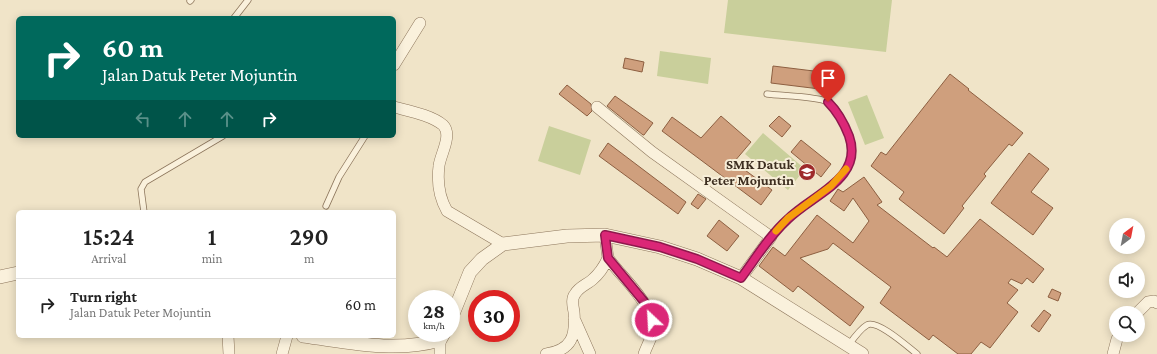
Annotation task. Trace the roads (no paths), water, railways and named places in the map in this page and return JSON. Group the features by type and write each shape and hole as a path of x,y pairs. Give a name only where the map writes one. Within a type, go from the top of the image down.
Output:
{"street":[{"path":"396,62 420,24"},
{"path":"597,106 652,152 771,237 741,278"},
{"path":"396,108 436,121 444,126 448,134 438,169 439,188 444,205 447,211 503,244"},
{"path":"605,235 608,258 646,304 650,315 651,336 644,354"},
{"path":"460,297 470,272 482,259 503,244 567,236 605,235 660,247 697,259 741,278 862,354"},
{"path":"546,354 566,351 572,338 574,317 573,300 575,294 598,275 608,258"},
{"path":"0,278 16,274"},
{"path":"1144,306 1148,302 1154,301 1157,303"},
{"path":"574,317 590,354"},
{"path":"228,338 229,354"},
{"path":"282,352 286,338"},
{"path":"318,338 382,347 441,344"},
{"path":"1113,354 1116,342"}],"lane":[{"path":"236,16 248,0"},
{"path":"768,94 828,102 835,109 844,124 853,148 848,167 843,175 831,186 788,218 771,237"},
{"path":"144,210 141,189 145,182 220,138"},
{"path":"326,206 339,177 364,138"},
{"path":"848,346 867,325 874,324 881,327 917,354"}],"place":[{"name":"SMK Datuk Peter Mojuntin","path":"807,172"}]}
